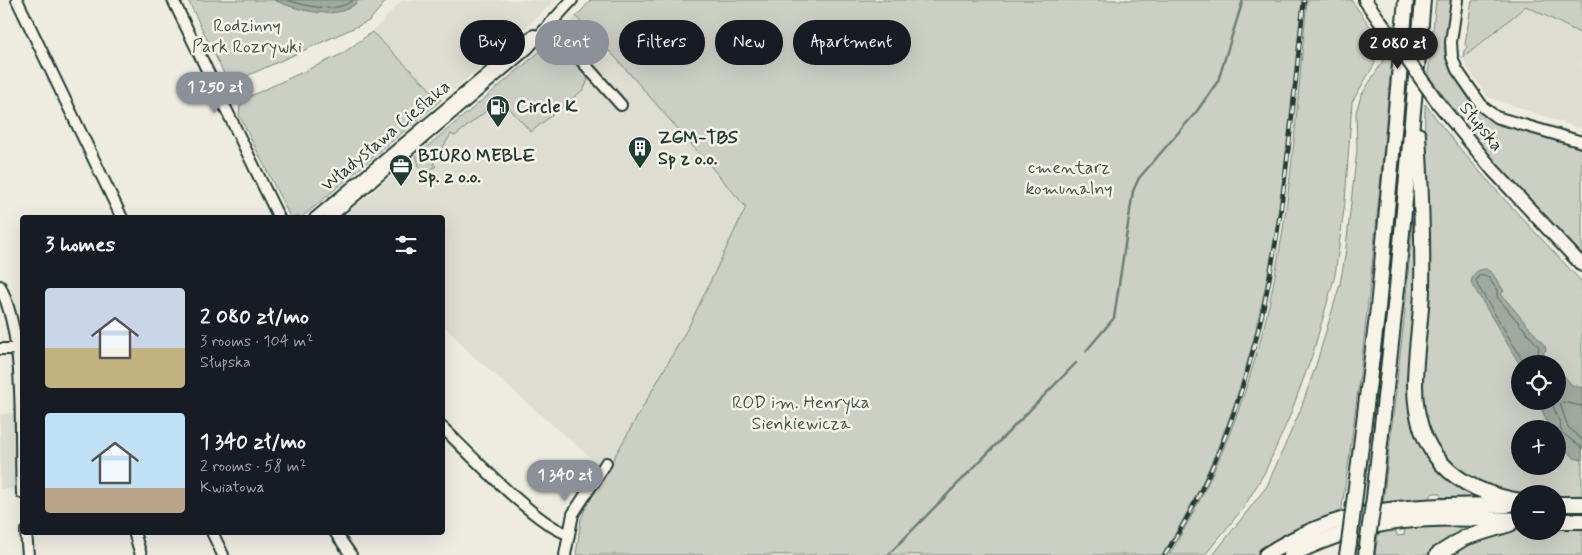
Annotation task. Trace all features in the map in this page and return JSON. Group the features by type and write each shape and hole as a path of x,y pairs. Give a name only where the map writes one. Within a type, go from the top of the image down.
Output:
{"highway":[{"path":"1348,549 1378,308 1406,0"},
{"path":"1366,555 1374,498 1423,0"},
{"path":"1415,94 1422,208 1422,291 1415,383 1420,427 1437,457 1459,479 1474,489 1492,496 1511,500"},
{"path":"1266,555 1319,527 1364,513 1404,507 1511,502"},
{"path":"1566,504 1582,504"},
{"path":"1291,555 1338,534 1398,520 1511,521"},
{"path":"1566,521 1582,521"},
{"path":"1438,555 1470,536 1511,524"}],"main road":[{"name":"Słupska","path":"1365,0 1440,104 1493,170 1582,265"}],"street":[{"path":"17,0 121,215"},
{"path":"173,0 278,215"},
{"name":"Władysława Cieślaka","path":"554,20 572,0"},
{"path":"1457,0 1452,37 1452,57 1458,70 1483,107 1496,117 1582,142"},
{"name":"Władysława Cieślaka","path":"319,215 521,44 535,34"},
{"name":"Władysława Cieślaka","path":"333,215 504,69 535,39"},
{"path":"585,65 620,105"},
{"path":"0,286 20,345"},
{"path":"0,349 20,348"},
{"path":"445,430 497,480 550,526 568,534"},
{"path":"566,555 568,534 573,514 606,463"},
{"path":"26,535 28,555"},
{"path":"135,535 141,555"},
{"path":"213,535 223,555"},
{"path":"337,535 352,555"}],"shaded area":[{"path":"402,0 555,0 525,28 525,20 460,20 460,65 482,65 441,100 372,32"},
{"path":"1526,6 1582,34 1582,129 1488,97 1466,66 1463,58"},
{"path":"609,51 619,61 619,65 622,65 746,207 690,324 610,465 600,466 473,356 445,327 445,215 345,215 525,65 535,54 535,65 609,65"},
{"path":"14,413 17,489 0,489 0,414"}],"green space":[{"name":"Rodzinny Park Rozrywki","path":"188,0 387,0 369,21 229,84"},
{"path":"591,0 1302,0 1287,145 1277,216 1265,286 1249,355 1227,423 1199,490 1162,555 576,555 581,519 586,507 690,324 746,207 622,65 705,65 705,20 619,20 619,61 609,51 609,20 579,20 576,17"},
{"path":"1307,0 1351,0 1380,40 1374,65 1352,102 1345,202 1335,275 1313,353 1289,418 1265,472 1244,507 1205,555 1169,555 1206,488 1236,418 1259,345 1276,270 1287,203"},
{"path":"1436,0 1451,0 1444,50 1451,72 1476,110 1500,126 1545,135 1582,149 1582,258 1496,166 1428,75"},
{"path":"1472,0 1582,0 1582,34 1526,6 1463,58 1467,47 1465,44"},
{"path":"372,32 441,100 304,215 289,215 239,115 240,106 244,99 342,54"},
{"path":"1386,49 1392,57 1370,286 1341,514 1257,555 1213,555 1267,486 1300,411 1316,365 1340,284 1345,256 1357,150 1356,112 1361,96 1384,59"},
{"path":"535,56 535,65 577,65 588,80 584,89 531,132 501,99 455,136 451,134 433,164 436,166 428,173 420,169 416,156"},
{"path":"1425,104 1481,173 1582,282 1582,498 1566,498 1566,485 1511,485 1511,494 1481,486 1449,464 1429,435 1421,402"},
{"path":"1415,195 1419,438 1490,501 1444,500 1439,493 1433,493 1428,500 1383,503 1404,320"},
{"path":"1494,523 1430,555 1375,555 1379,528 1395,528 1397,536 1404,535 1405,526"},
{"path":"1566,528 1582,528 1582,555 1447,555 1462,546 1503,531 1511,530 1511,540 1566,540"}],"water":[{"path":"274,0 359,0 351,7 330,13 306,10"},
{"path":"1486,269 1492,273 1504,291 1501,294 1545,346 1546,350 1543,353 1545,355 1514,355 1471,282 1476,272"},
{"path":"1566,378 1572,385 1582,388 1582,460 1574,458 1566,450 1566,420 1546,420 1542,410 1566,410"}],"waterway":[{"path":"1086,351 1114,318 1133,191 1139,178 1197,111 1218,81 1243,0"},
{"path":"888,555 1076,363"}],"railway":[{"path":"1165,555 1202,490 1230,423 1252,355 1268,286 1280,216 1304,0"}],"place":[{"name":"Circle K","path":"498,128"},
{"name":"ZGM-TBS Sp z o.o.","path":"640,169"},
{"name":"BIURO MEBLE Sp. z o.o.","path":"401,187"}],"park label":[{"name":"cmentarz komunalny","path":"1069,178"},
{"name":"ROD im. Henryka Sienkiewicza","path":"801,413"}]}
